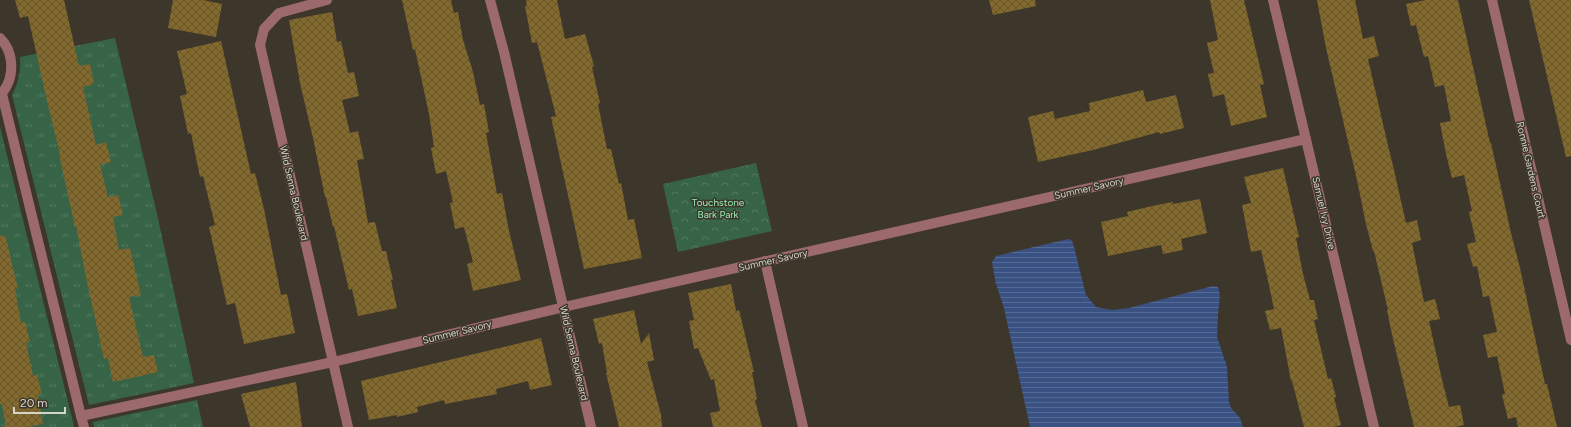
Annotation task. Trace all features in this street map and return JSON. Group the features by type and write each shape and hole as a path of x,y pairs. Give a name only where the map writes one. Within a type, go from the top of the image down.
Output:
{"street":[{"name":"Wild Senna Boulevard","path":"327,0 279,13 264,29 260,45 348,427"},
{"name":"Wild Senna Boulevard","path":"490,0 504,52 591,427"},
{"name":"Samuel Ivy Drive","path":"1273,0 1374,427"},
{"name":"Ronnie Gardens Court","path":"1492,0 1571,340"},
{"path":"0,38 4,42 10,54 11,68 9,82 1,94 84,427"},
{"name":"Summer Savory","path":"81,416 333,362 563,307 1306,139"},
{"path":"765,261 803,427"}],"green space":[{"path":"115,38 157,214 194,383 89,405 12,95 19,76 20,57"},
{"path":"0,127 72,418 74,427 0,427"},
{"name":"Touchstone Bark Park","path":"756,163 772,231 678,252 663,184"},
{"path":"197,400 203,427 94,427 93,422"}],"water":[{"path":"1068,239 1073,243 1086,295 1096,307 1112,310 1129,308 1213,286 1218,287 1220,295 1217,337 1227,367 1229,402 1231,408 1240,418 1243,427 1030,427 1004,308 996,284 992,262 996,256"}],"building":[{"path":"15,0 64,0 79,66 90,64 94,84 83,87 96,145 106,142 111,162 100,165 108,197 118,195 123,215 113,217 119,250 130,248 141,295 129,297 143,357 154,355 158,372 113,382 108,358 104,359 76,226 28,16 20,18"},
{"path":"173,0 203,0 222,4 216,37 168,28"},
{"path":"402,0 451,0 454,13 458,12 463,40 473,72 480,105 484,104 489,132 486,133 497,194 502,193 509,231 521,280 473,291 467,264 473,262 464,227 455,229 450,203 453,202 446,171 436,174 431,148 434,147 429,114 415,49 413,50"},
{"path":"526,0 557,0 565,39 585,34 594,66 592,67 600,103 598,104 607,149 611,149 619,184 621,183 628,220 634,219 642,258 584,269 551,117 556,116 537,42 532,43 525,6 527,6"},
{"path":"989,0 1035,0 1036,6 993,15"},
{"path":"1210,0 1244,0 1264,84 1260,85 1267,117 1231,126 1224,94 1213,97 1208,74 1214,73 1207,43 1218,40"},
{"path":"1317,0 1355,0 1363,39 1374,36 1379,56 1368,59 1406,223 1417,220 1421,240 1412,243 1424,302 1435,299 1440,319 1429,321 1442,380 1449,407 1460,405 1464,425 1455,427 1414,427 1326,48"},
{"path":"1426,0 1458,0 1520,268 1545,384 1547,384 1557,427 1518,427 1516,417 1508,419 1502,395 1505,394 1497,356 1488,358 1483,335 1497,332 1489,296 1483,297 1477,266 1473,267 1467,244 1476,242 1469,212 1472,211 1464,175 1452,178 1446,154 1440,123 1451,121 1444,85 1435,87 1428,56 1424,57 1416,25 1411,26 1406,4"},
{"path":"1529,0 1571,0 1571,156 1566,157"},
{"path":"332,12 337,42 341,41 348,73 354,72 359,96 342,100 350,133 358,131 364,159 357,160 368,223 375,222 382,251 386,251 393,280 391,280 397,308 358,316 352,289 349,290 334,226 333,227 325,197 300,83 289,20"},
{"path":"221,41 251,174 255,173 264,209 281,295 287,294 295,333 244,344 235,303 227,305 209,227 215,225 203,176 200,177 191,133 188,134 180,96 187,94 177,51"},
{"path":"1143,90 1146,102 1176,95 1184,128 1160,134 1159,132 1093,150 1038,162 1028,117 1053,111 1055,119 1090,111 1089,103"},
{"path":"1283,168 1299,237 1296,238 1303,274 1310,300 1314,300 1318,319 1314,320 1328,379 1331,378 1336,397 1334,398 1341,425 1334,427 1304,427 1291,381 1281,328 1270,330 1265,311 1274,309 1261,250 1251,252 1242,205 1251,203 1244,177"},
{"path":"1200,199 1207,233 1181,239 1183,250 1163,254 1161,245 1108,256 1101,222 1128,216 1127,212 1152,206"},
{"path":"5,235 18,289 15,289 21,323 25,322 30,342 26,343 33,376 37,375 42,394 38,395 43,424 26,427 6,427 2,404 0,404 0,236"},
{"path":"731,284 736,311 739,310 754,372 752,372 757,399 755,400 762,427 713,427 710,413 720,411 714,379 711,380 698,348 694,349 689,321 694,320 688,293"},
{"path":"634,310 641,344 649,333 654,360 647,362 661,415 662,427 619,427 606,373 602,343 599,344 593,319"},
{"path":"541,338 552,385 530,390 528,381 496,389 497,394 445,404 444,400 417,407 418,412 397,417 397,415 369,420 361,381"},
{"path":"296,382 302,427 250,427 241,394"}]}
